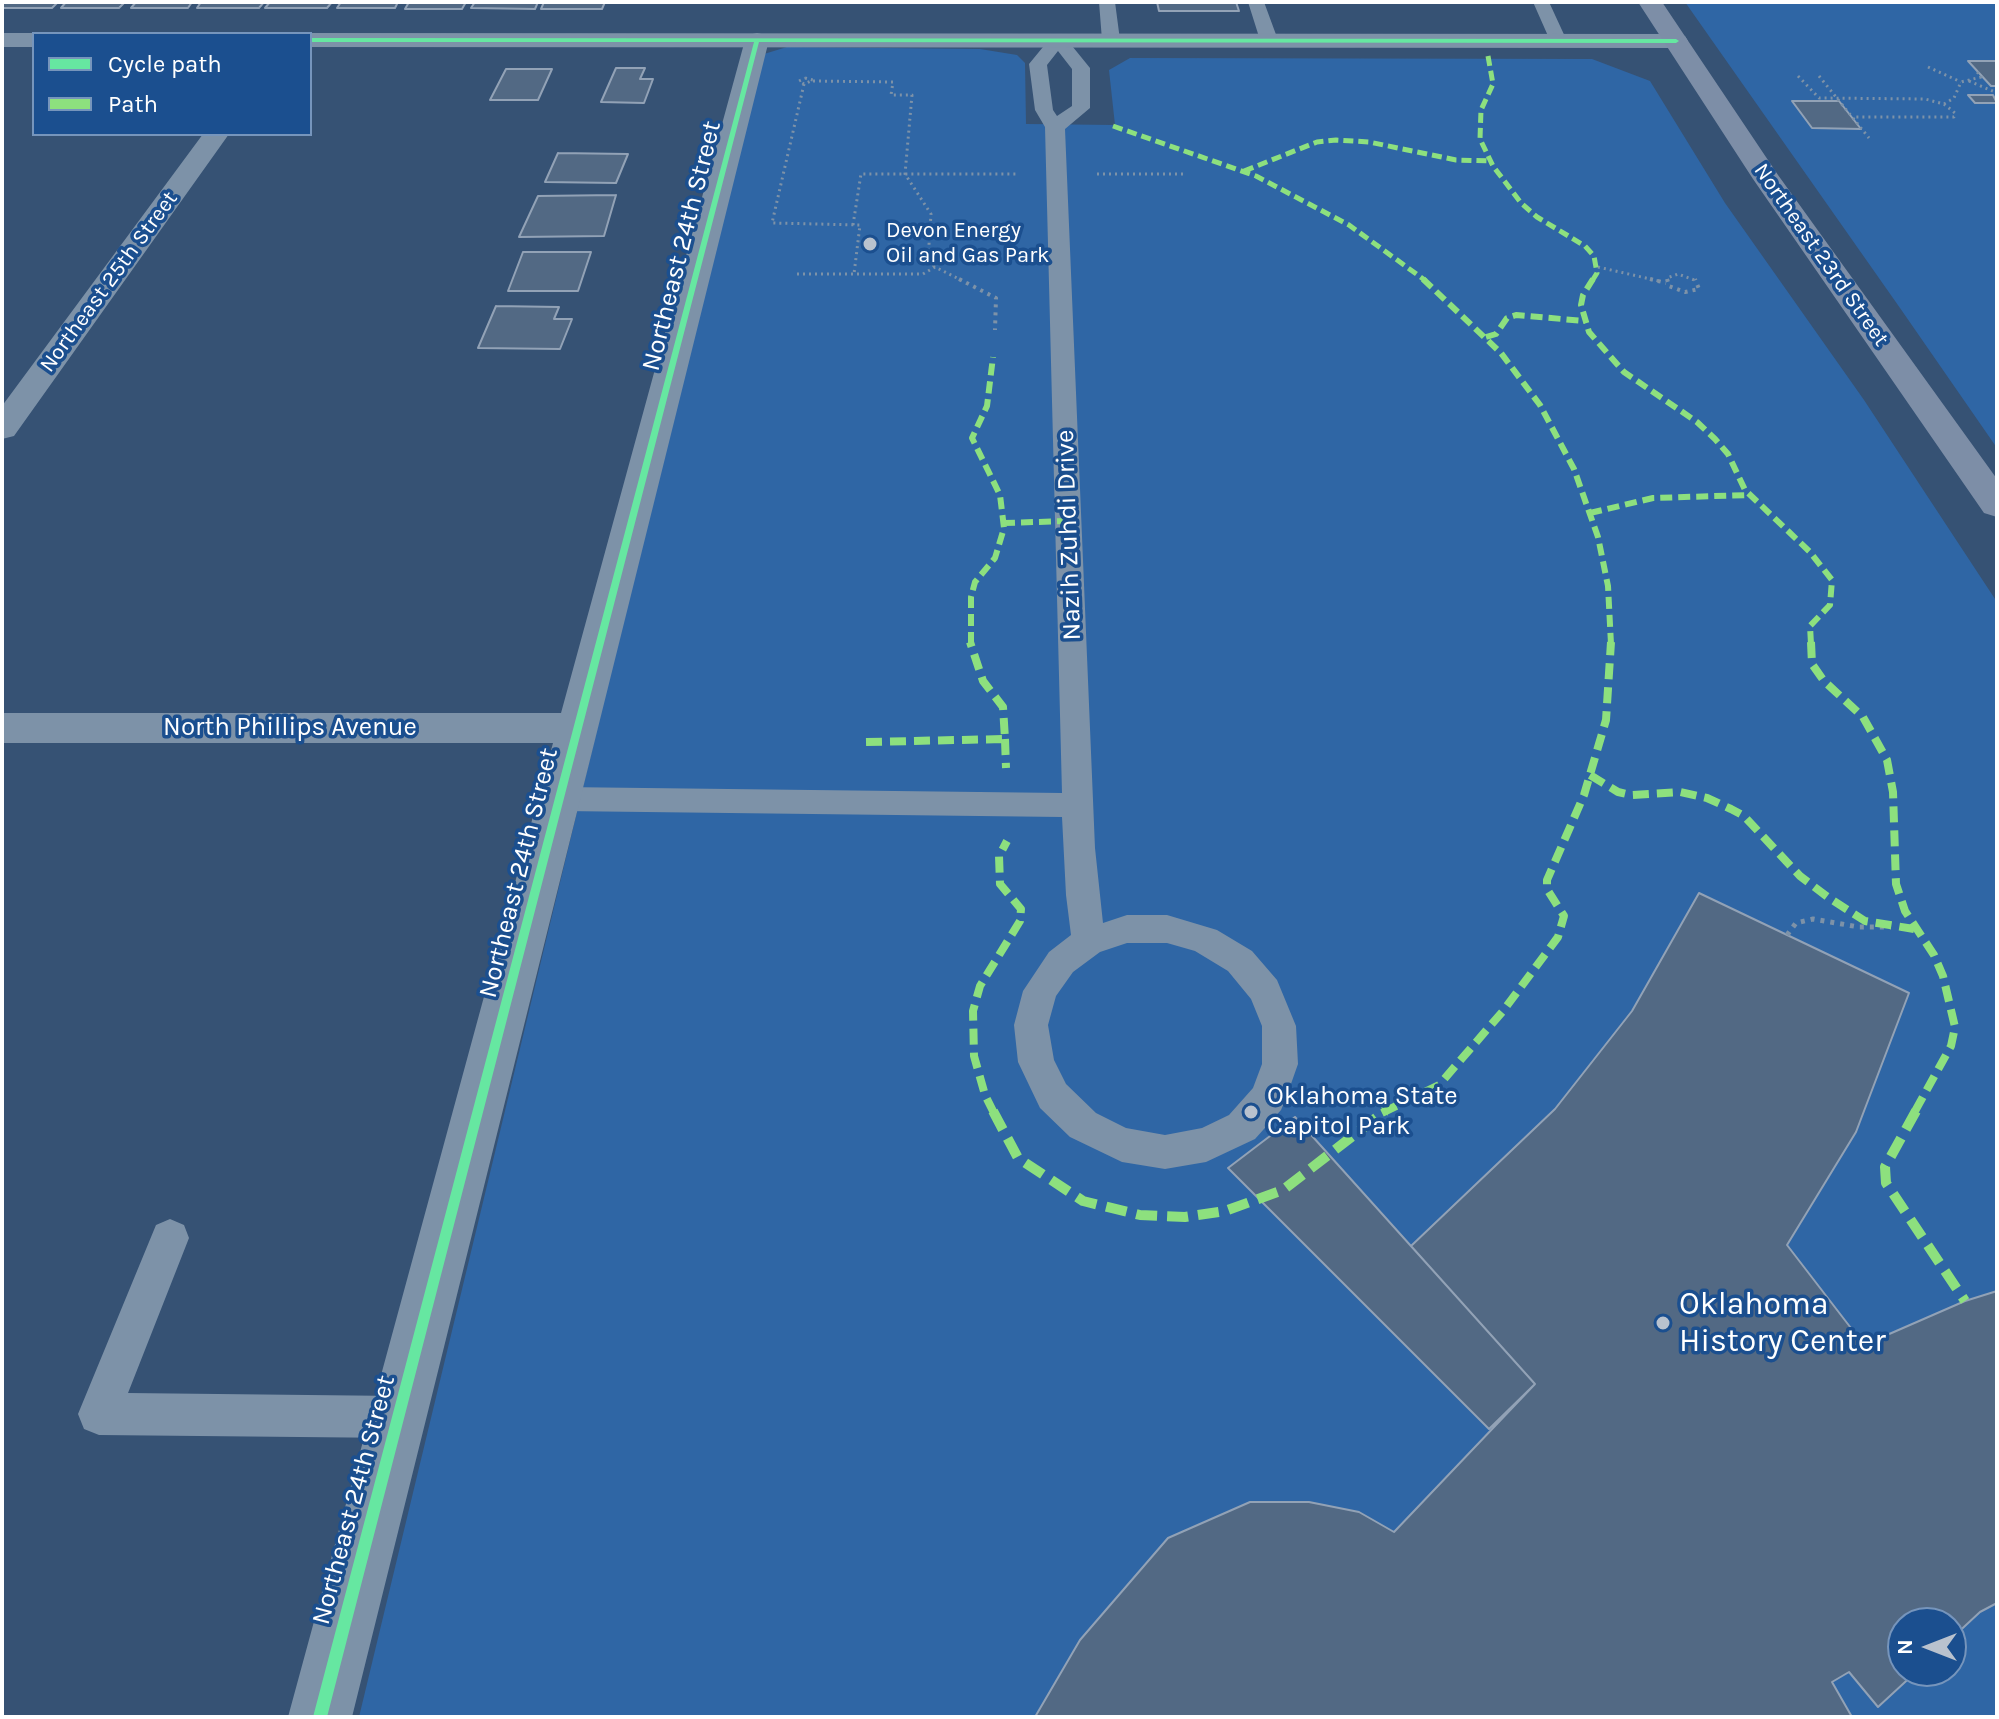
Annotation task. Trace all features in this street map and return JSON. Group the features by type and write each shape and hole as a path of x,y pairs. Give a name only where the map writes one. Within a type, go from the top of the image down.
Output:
{"main road":[{"name":"Northeast 23rd Street","path":"1650,2 1767,179 1997,505"}],"street":[{"path":"2,40 32,40"},
{"path":"312,40 1676,41"},
{"name":"Northeast 24th Street","path":"320,1717 562,799 757,40"},
{"name":"Northeast 25th Street","path":"2,429 215,136"},
{"name":"North Phillips Avenue","path":"2,728 579,728"}],"lane":[{"path":"1107,2 1111,40"},
{"path":"1256,2 1269,40"},
{"path":"1541,2 1558,41"},
{"path":"1055,127 1081,108 1081,68 1058,40"},
{"name":"Nazih Zuhdi Drive","path":"1058,40 1038,64 1044,110 1055,127 1078,805 1082,895 1089,941"},
{"path":"562,799 1078,805"},
{"path":"1127,929 1167,929 1205,940 1240,961 1265,991 1279,1026 1280,1064 1268,1098 1242,1127 1206,1145 1165,1152 1122,1145 1083,1125 1053,1096 1036,1062 1031,1025 1040,991 1061,962 1089,941 1127,929"},
{"path":"170,1238 99,1414 399,1417"}],"path":[{"path":"1928,67 1961,82 1981,77 1975,69"},
{"path":"1798,76 1819,98 1912,98 1944,104 1955,113 1954,117 1853,117"},
{"path":"1819,76 1869,138"},
{"path":"1968,80 1997,93"},
{"path":"813,81 893,82 891,95 912,95 905,174 931,214 928,260 935,267 994,295 995,330"},
{"path":"1944,104 1954,98 1961,82"},
{"path":"804,84 772,223 860,225 854,274"},
{"path":"853,225 861,174 1026,174"},
{"path":"1096,174 1187,174"},
{"path":"797,274 923,274 935,267"},
{"path":"1598,267 1667,283 1685,292 1696,291 1700,286 1693,277 1678,274 1667,278 1667,283"},
{"path":"1787,935 1796,923 1813,919 1859,927 1891,927"}],"shaded area":[{"path":"1685,2 1997,2 1997,448 1900,308"},
{"name":"Oklahoma State Capitol Park","path":"787,47 980,49 1017,55 1025,63 1026,124 1115,125 1109,70 1130,58 1592,59 1650,81 1725,203 1864,400 1997,602 1997,1717 359,1717 694,326 764,54"}],"building":[{"path":"2,2 58,2 52,8 2,8"},
{"path":"66,2 125,2 119,8 61,8"},
{"path":"136,2 192,2 188,8 131,8"},
{"path":"201,2 264,2 259,8 197,8"},
{"path":"270,2 332,2 327,8 265,8"},
{"path":"341,2 398,2 395,8 337,8"},
{"path":"409,2 466,2 462,9 405,9"},
{"path":"475,2 538,2 535,9 471,8"},
{"path":"544,2 605,2 602,9 541,9"},
{"path":"1157,2 1236,2 1239,11 1159,11"},
{"path":"1968,61 1997,61 1997,86 1991,86"},
{"path":"616,68 645,68 640,79 653,79 644,103 601,102"},
{"path":"506,69 552,69 538,100 490,100"},
{"path":"1968,95 1993,95 1997,103 1975,103"},
{"path":"1792,101 1839,101 1861,129 1812,128"},
{"path":"558,153 628,154 616,183 545,182"},
{"path":"616,195 604,236 519,237 538,196"},
{"path":"523,252 591,252 578,291 508,291"},
{"path":"496,306 559,307 554,319 572,319 560,349 478,348"},
{"name":"Oklahoma History Center","path":"1699,893 1909,993 1856,1132 1787,1245 1864,1345 1965,1301 1997,1291 1997,1603 1980,1612 1967,1624 1967,1607 1887,1607 1887,1687 1900,1687 1878,1707 1849,1672 1832,1682 1852,1717 1035,1717 1080,1640 1168,1538 1250,1502 1309,1502 1359,1512 1394,1532 1535,1384 1411,1246 1555,1109 1632,1011"},
{"path":"1295,1117 1535,1384 1489,1429 1228,1168"}],"marked path":[{"path":"1488,56 1493,84 1481,110 1480,139 1493,166 1521,203 1537,217 1585,246 1594,256 1597,273 1583,295 1581,305 1589,332 1624,372 1697,422 1715,439 1728,454 1745,490 1810,552 1832,580 1830,605 1810,626 1812,664 1824,681 1863,717 1887,760 1893,792 1896,884 1905,911 1934,955 1943,976 1955,1027 1951,1046 1885,1167 1886,1183 1965,1301"},
{"path":"1007,841 999,856 1000,884 1021,909 1020,921 980,986 973,1011 974,1056 985,1095 1018,1158 1083,1201 1140,1215 1185,1217 1225,1211 1283,1190 1389,1108 1439,1085 1503,1011 1563,926 1564,916 1547,889 1547,880 1584,795 1606,720 1612,653 1608,586 1598,537 1574,469 1552,427 1540,405 1501,353 1435,288 1349,225 1256,176 1113,126"},
{"path":"1244,171 1317,142 1336,140 1369,142 1456,160 1491,161"},
{"path":"1486,337 1496,334 1507,318 1516,315 1585,321"},
{"path":"866,742 1005,739 1003,707 983,681 970,641 971,597 975,582 995,558 1004,528 1000,495 972,438 987,406 993,357"},
{"path":"1590,513 1653,498 1750,495"},
{"path":"1003,523 1068,521"},
{"path":"1005,739 1006,768"},
{"path":"1590,775 1618,792 1631,795 1680,792 1707,798 1731,809 1744,816 1800,876 1829,898 1865,921 1914,929"}],"cycle path":[{"path":"312,40 1676,41"},
{"path":"320,1717 757,40"}],"place":[{"name":"Devon Energy Oil and Gas Park","path":"870,244"},
{"name":"Oklahoma State Capitol Park","path":"1251,1112"},
{"name":"Oklahoma History Center","path":"1663,1323"}]}
